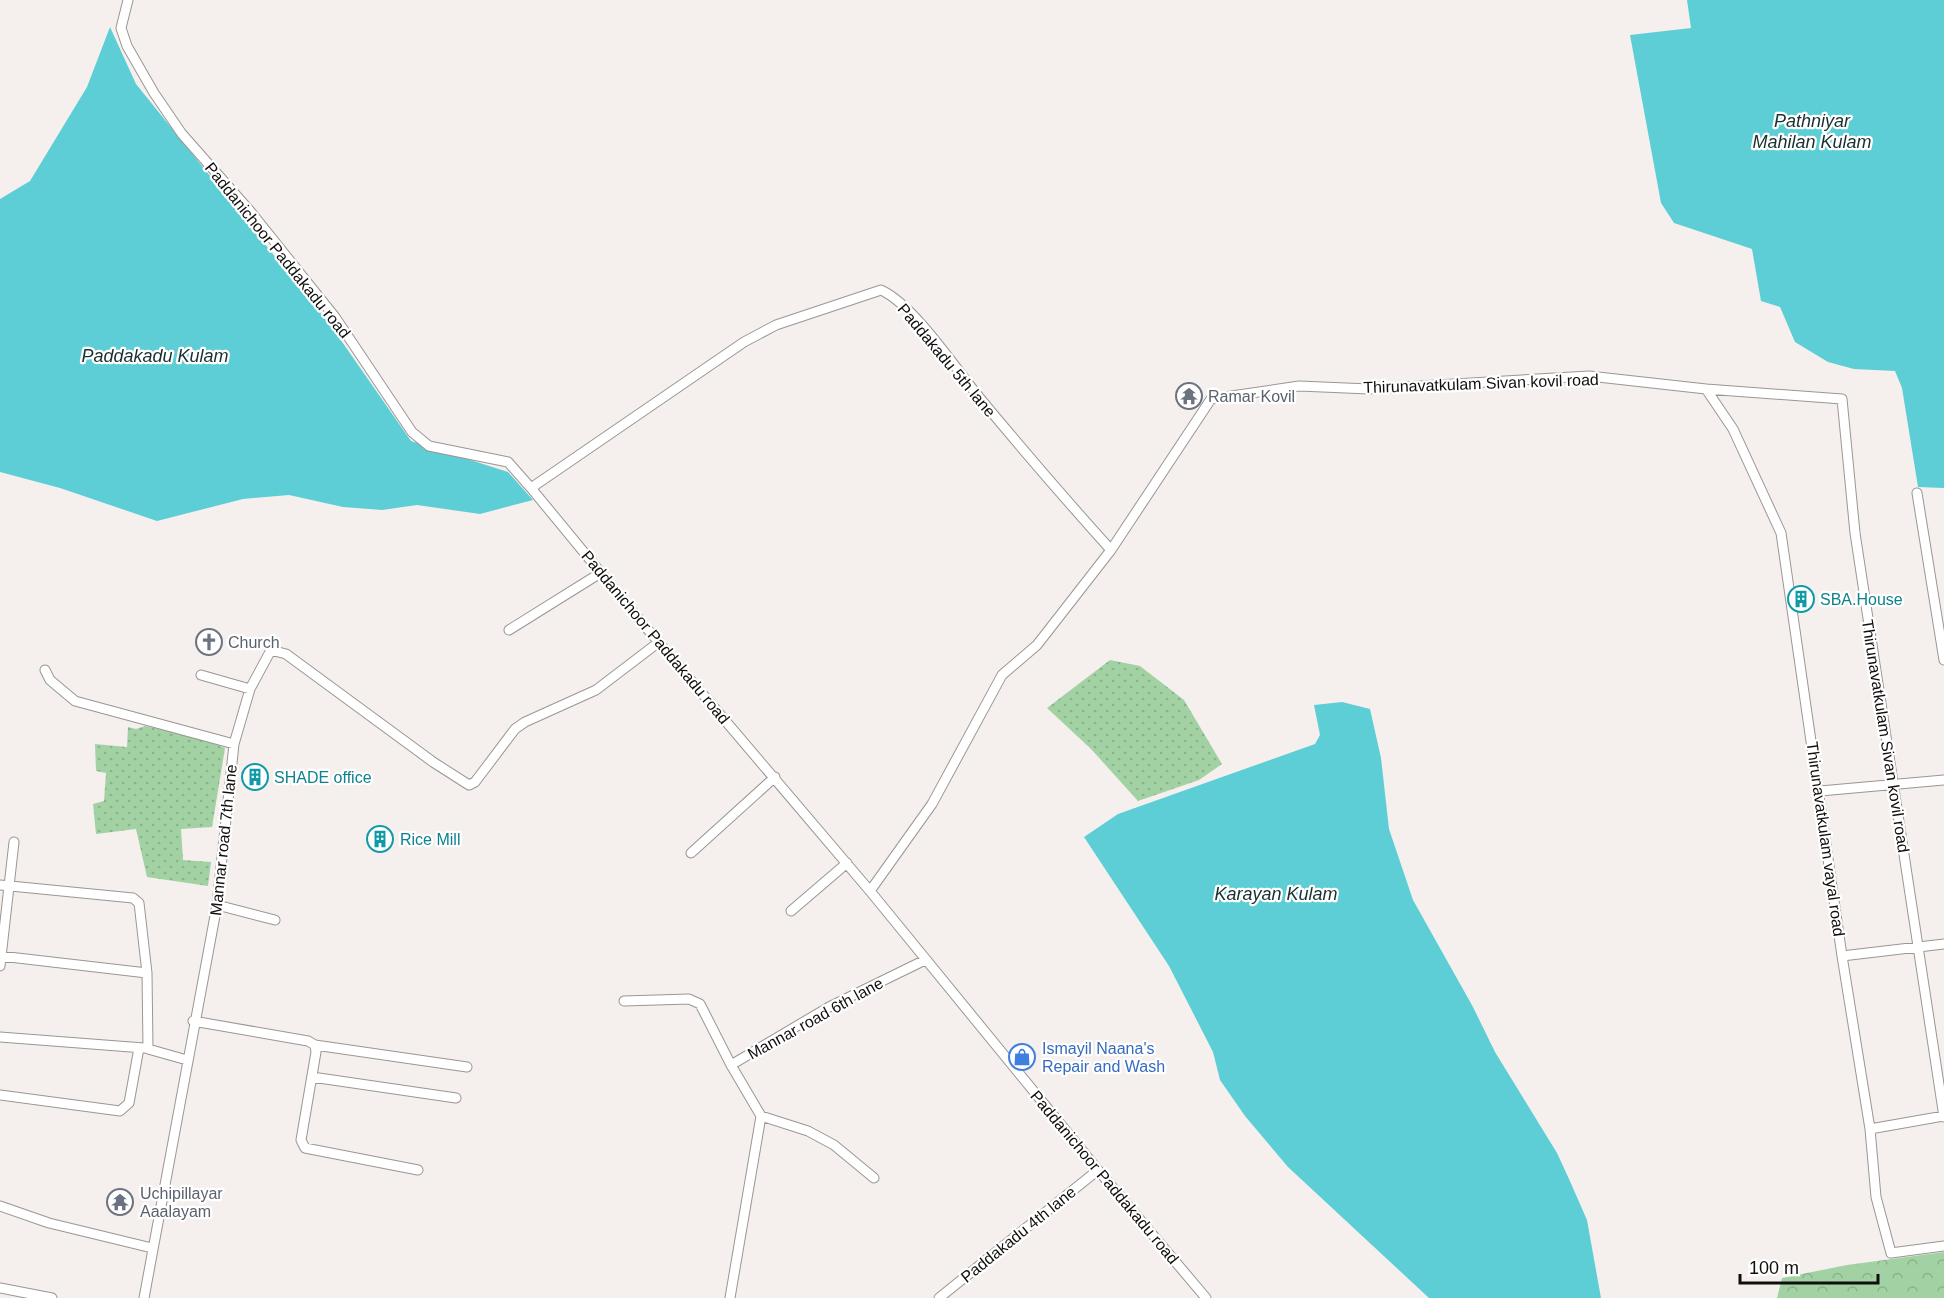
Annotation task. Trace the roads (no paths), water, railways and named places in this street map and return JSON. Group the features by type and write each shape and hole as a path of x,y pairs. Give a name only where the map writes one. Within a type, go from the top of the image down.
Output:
{"street":[{"name":"Paddanichoor Paddakadu road","path":"128,0 122,28 127,46 154,93 182,134 250,211 335,317 412,432 429,446 508,462 847,863 1098,1170 1206,1298"},
{"name":"Paddakadu 5th lane","path":"531,488 744,342 776,324 881,290 891,294 916,320 1028,456 1111,550"},
{"name":"Thirunavatkulam Sivan kovil road","path":"870,891 932,804 1002,675 1037,645 1111,550 1211,399 1299,386 1369,390 1589,376 1706,389 1842,399 1855,533 1944,1116"},
{"name":"Thirunavatkulam vayal road","path":"1706,389 1733,429 1781,533 1842,956 1870,1130 1876,1197 1891,1253 1944,1246"},
{"path":"1917,493 1944,660"},
{"path":"509,630 602,572"},
{"name":"Mannar road 7th lane","path":"144,1298 193,1021 217,905 234,744 250,689 271,650 286,654 433,762 469,785 475,782 507,738 525,722 596,690 659,642"},
{"path":"45,670 50,681 75,701 234,744"},
{"path":"201,675 250,689"},
{"path":"691,853 775,777"},
{"path":"1820,792 1894,783 1944,780"},
{"path":"14,842 5,886 0,960 147,973"},
{"path":"791,911 847,863"},
{"path":"0,1095 120,1111 129,1103 143,1048 147,973 139,903 133,898 5,886"},
{"path":"217,905 276,920"},
{"path":"1842,956 1944,944"},
{"name":"Mannar road 6th lane","path":"761,1116 731,1065 829,1007 925,960"},
{"path":"624,1001 689,999 699,1004 731,1065"},
{"path":"193,1021 308,1041 315,1045 467,1067"},
{"path":"0,1037 143,1048 187,1060"},
{"path":"315,1045 301,1140 305,1148 418,1170"},
{"path":"312,1077 456,1098"},
{"path":"730,1298 761,1116 808,1131 834,1145 874,1178"},
{"path":"1870,1130 1944,1116"},
{"name":"Paddakadu 4th lane","path":"939,1298 1098,1170"},
{"path":"0,1206 49,1223 152,1248"},
{"path":"6,1292 52,1298"}],"water":[{"name":"Pathniyar Mahilan Kulam","path":"1687,0 1944,0 1944,488 1918,487 1902,388 1895,371 1854,369 1828,362 1795,342 1780,307 1761,301 1752,249 1674,223 1661,203 1630,35 1691,28"},
{"name":"Paddakadu Kulam","path":"110,27 136,84 331,326 411,441 508,472 533,500 480,514 417,505 382,510 343,507 289,495 243,499 157,521 60,488 0,472 0,199 30,181 87,87"},
{"name":"Karayan Kulam","path":"1342,702 1370,709 1381,758 1389,829 1413,900 1473,1007 1495,1052 1557,1153 1587,1220 1601,1298 1429,1298 1288,1167 1245,1116 1220,1080 1213,1052 1169,966 1084,837 1118,814 1315,744 1320,735 1314,705"}],"place":[{"name":"Ramar Kovil","path":"1189,396"},
{"name":"SBA.House","path":"1801,599"},
{"name":"Church","path":"209,642"},
{"name":"SHADE office","path":"255,777"},
{"name":"Rice Mill","path":"380,839"},
{"name":"Ismayil Naana's Repair and Wash","path":"1022,1057"},
{"name":"Uchipillayar Aaalayam","path":"120,1202"}]}
